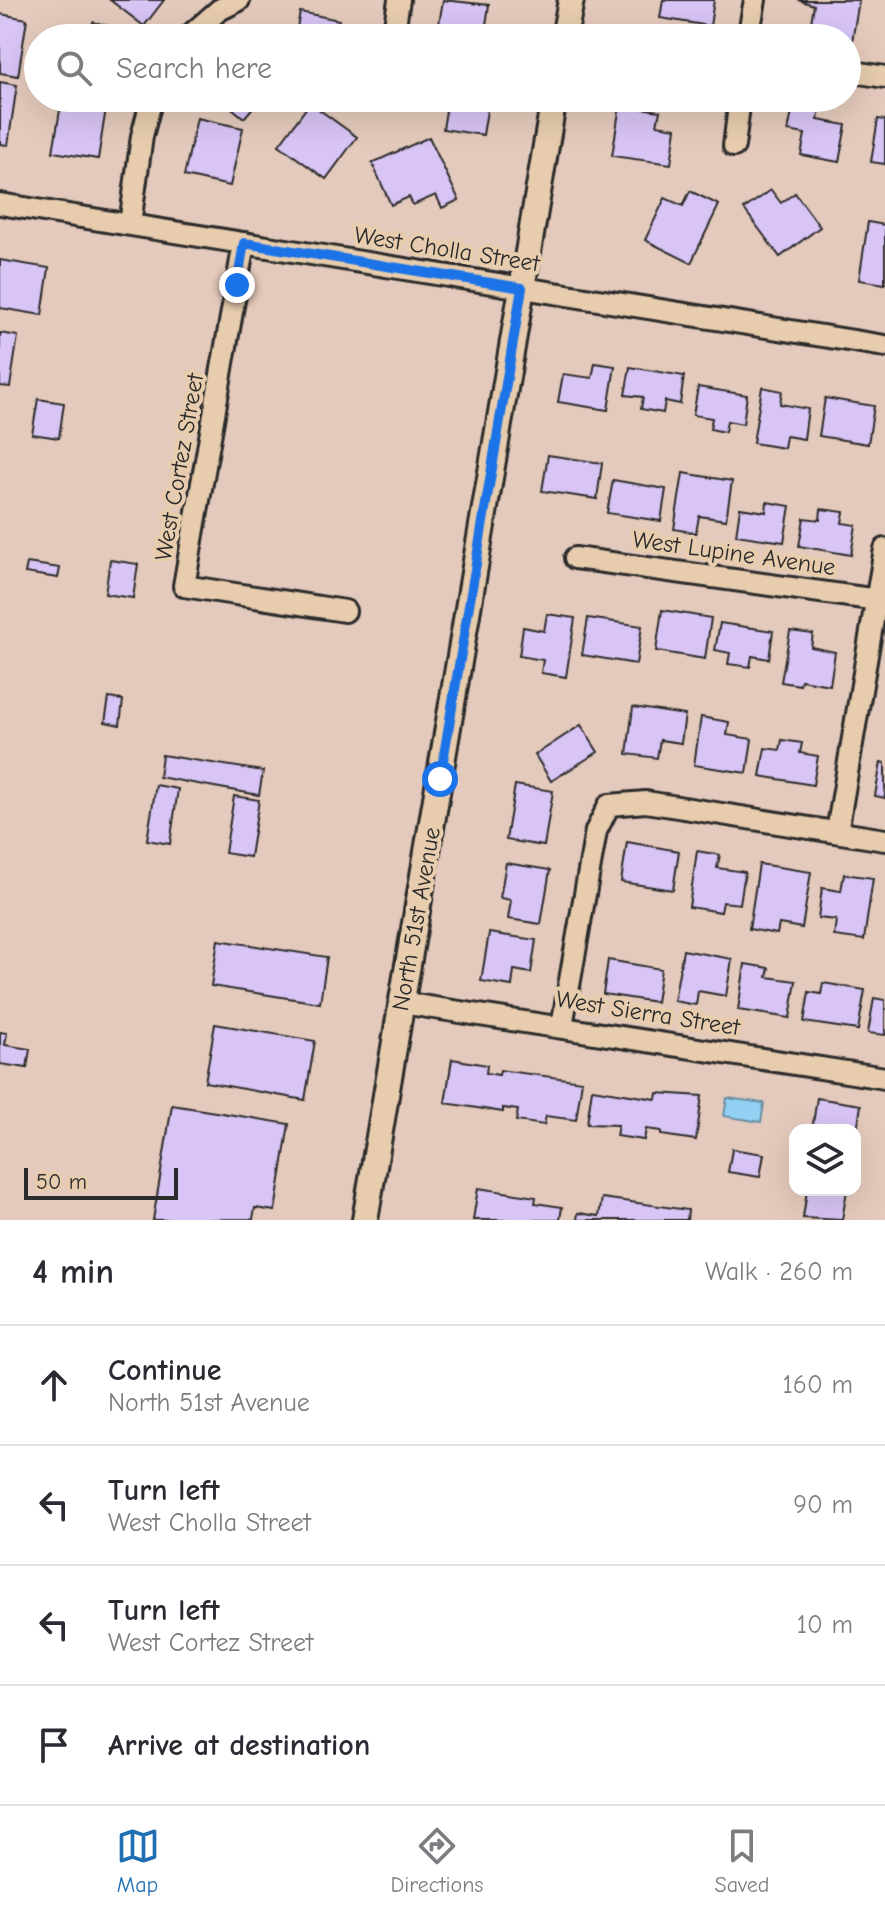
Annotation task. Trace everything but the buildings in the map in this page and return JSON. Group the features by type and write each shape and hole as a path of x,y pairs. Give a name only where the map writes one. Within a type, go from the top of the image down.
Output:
{"main road":[{"path":"567,24 571,0"},
{"name":"North 51st Avenue","path":"365,1220 552,112"}],"street":[{"path":"203,24 219,10 239,0"},
{"path":"395,24 399,0"},
{"path":"751,24 755,0"},
{"path":"861,73 885,77"},
{"path":"130,224 148,112"},
{"path":"734,146 738,112"},
{"name":"West Cholla Street","path":"0,204 885,346"},
{"name":"West Cortez Street","path":"244,243 184,586 345,611"},
{"path":"837,832 881,600 885,549"},
{"name":"West Lupine Avenue","path":"575,558 881,600"},
{"path":"562,1026 596,831 609,805 646,802 885,840"},
{"name":"West Sierra Street","path":"402,1003 885,1078"}],"water":[{"path":"727,1098 764,1103 761,1122 724,1116"}],"route":[{"path":"237,285 244,243 522,288 440,779"}]}
